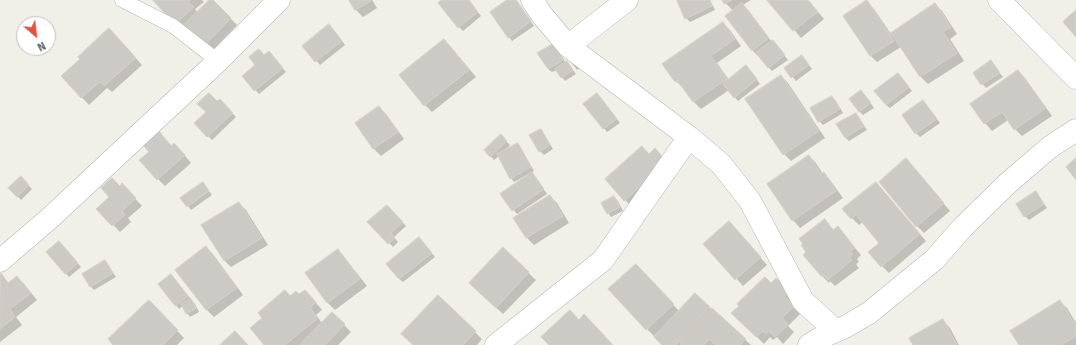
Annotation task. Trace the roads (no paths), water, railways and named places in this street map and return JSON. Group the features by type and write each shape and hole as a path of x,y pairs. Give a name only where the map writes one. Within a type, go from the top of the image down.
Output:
{"street":[{"path":"0,261 50,218 218,61 278,0"},
{"path":"532,0 542,15 568,46 689,137 721,164 750,200 803,301 836,331"},
{"path":"568,46 627,0"},
{"path":"999,0 1076,78"},
{"path":"809,345 869,313 935,259 962,228 1007,184 1050,147 1076,130"},
{"path":"496,345 603,260 689,137"}],"lane":[{"path":"122,0 173,26 218,61"}]}
